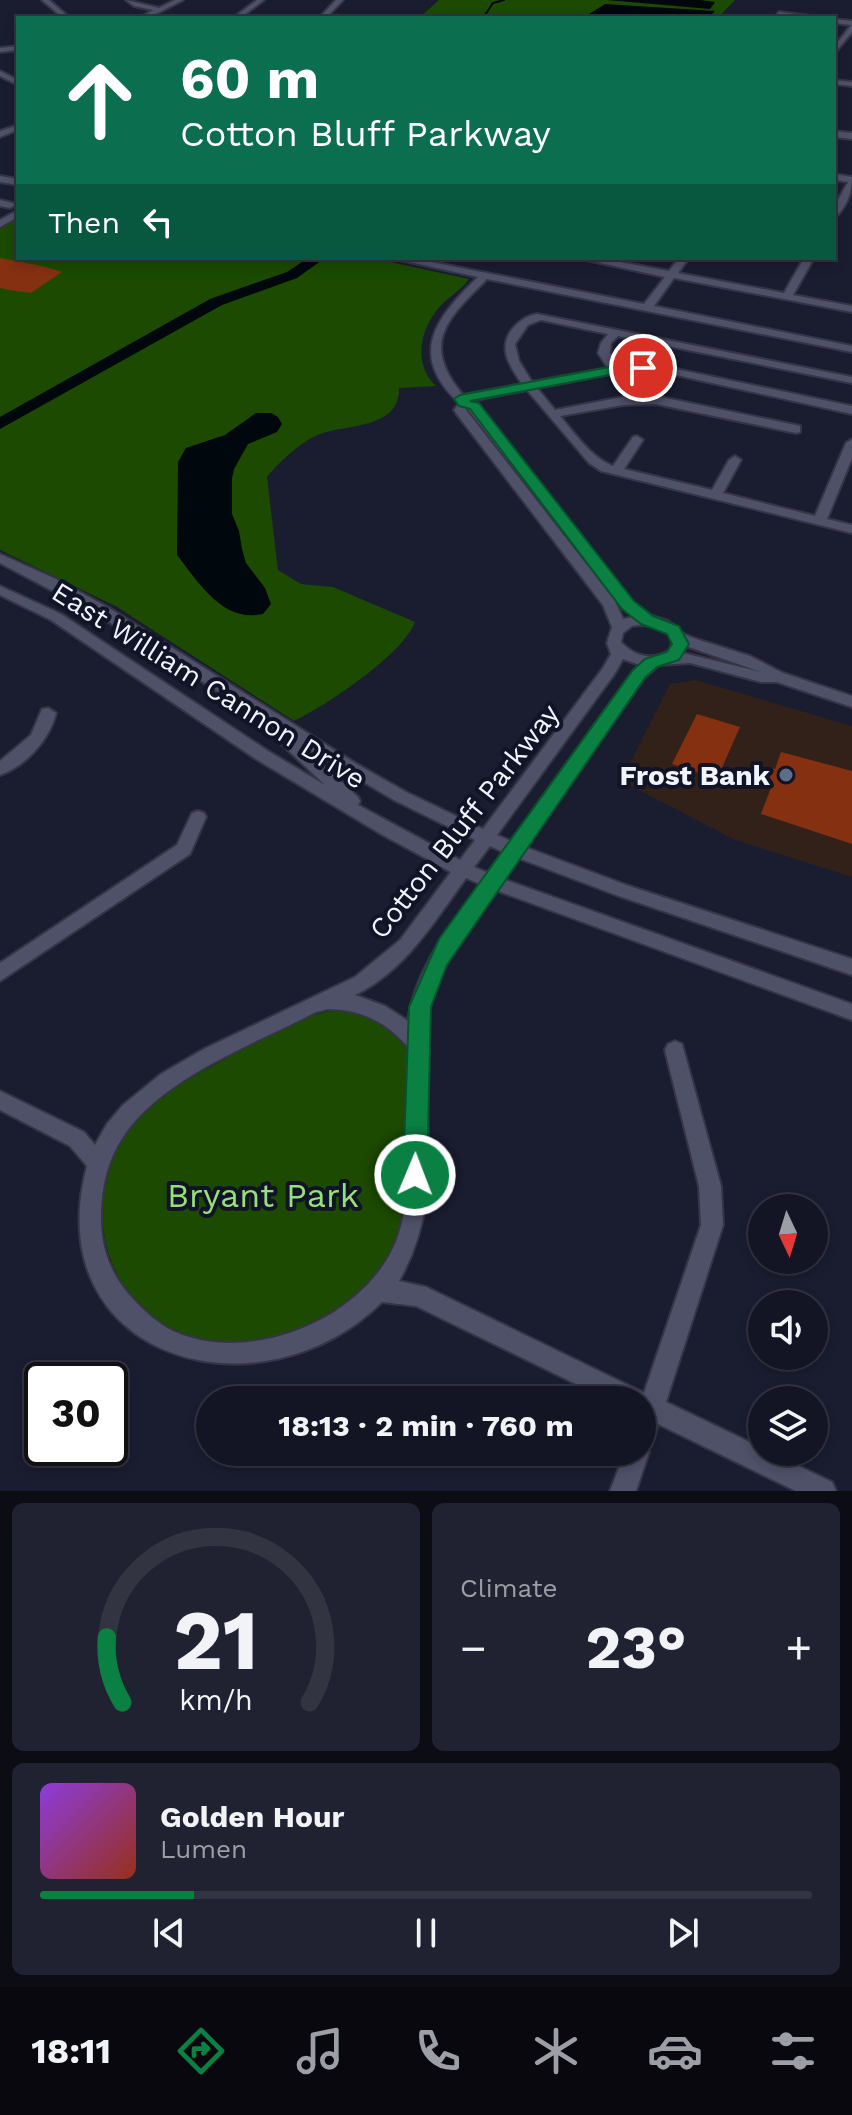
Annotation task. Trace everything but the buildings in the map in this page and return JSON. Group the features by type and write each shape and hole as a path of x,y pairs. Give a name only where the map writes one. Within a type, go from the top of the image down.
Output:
{"street":[{"path":"45,0 65,16"},
{"path":"129,0 136,5 163,10"},
{"path":"148,16 180,0"},
{"path":"239,16 261,0"},
{"path":"324,16 340,0"},
{"path":"777,16 788,3"},
{"path":"836,49 852,25"},
{"path":"6,88 16,85"},
{"path":"836,211 852,182"},
{"path":"407,260 852,349"},
{"path":"592,260 852,309"},
{"path":"647,308 682,260"},
{"path":"787,297 808,260"},
{"path":"486,275 449,311 437,332 437,365 441,375 462,401 474,406 628,605 647,620"},
{"path":"852,380 536,317 526,320 515,332 509,347 530,386 593,460 616,472 852,529"},
{"path":"615,332 606,343 604,353 615,370"},
{"path":"462,401 615,370 662,370 852,410"},
{"path":"729,414 745,387"},
{"path":"554,414 638,399 672,402 796,429"},
{"path":"462,401 460,410 610,604 619,627"},
{"path":"616,472 637,440"},
{"path":"819,521 852,443"},
{"path":"715,496 735,460"},
{"name":"East William Cannon Drive","path":"0,558 108,612 358,772 488,839 852,967"},
{"name":"East William Cannon Drive","path":"0,590 56,617 262,755 387,830 463,870 852,1012"},
{"path":"778,677 769,667 703,649 679,637 668,626 647,620 628,622 619,627 613,639 616,647 629,657 662,660 690,658 761,677 778,677 852,702"},
{"path":"662,660 679,648 679,637"},
{"name":"Cotton Bluff Parkway","path":"616,647 618,654 613,666 407,945 362,983 177,1073 136,1104 113,1132 98,1164 90,1223 102,1278 135,1317 171,1341 221,1353 279,1349 337,1325 378,1290 399,1262 415,1213 420,1007 436,965 446,945 639,674 662,660"},
{"name":"East William Cannon Drive","path":"224,686 270,723 362,811 387,830"},
{"path":"0,769 38,740 46,729 48,713"},
{"path":"0,973 184,849 198,817"},
{"path":"324,1001 368,1006 382,1012 394,1019 417,1044"},
{"path":"650,1386 704,1252 713,1215 710,1186 675,1050"},
{"path":"0,1100 77,1139 98,1164"},
{"path":"77,1139 113,1132"},
{"path":"399,1262 418,1295"},
{"path":"378,1290 418,1295 606,1386"},
{"path":"656,1410 823,1491"},
{"path":"623,1491 632,1466"}],"shaded area":[{"path":"607,0 700,0 715,2 710,9"},
{"path":"605,4 715,11 710,16 586,16"},
{"path":"256,413 271,413 282,424 277,432 248,444 232,478 232,514 246,563 265,588 271,604 263,614 249,615 236,613 213,598 177,555 178,462 186,448 225,435"},
{"path":"696,680 852,726 852,877 735,840 621,781 670,684"}],"green space":[{"path":"439,0 735,0 720,16 421,16"},
{"path":"16,219 16,260 381,260 469,279 437,310 426,329 422,359 429,378 436,386 399,388 397,401 382,418 313,437 291,452 267,477 278,570 301,584 333,587 415,622 408,635 380,664 343,692 294,721 117,607 0,550 0,229"},
{"name":"Bryant Park","path":"348,1008 393,1029 406,1042 412,1056 407,1207 400,1239 386,1266 357,1302 314,1325 266,1339 217,1342 193,1338 170,1330 148,1317 133,1302 120,1281 105,1239 102,1203 105,1172 114,1147 129,1125 148,1107 198,1074 285,1027 314,1015"}],"waterway":[{"path":"484,16 493,3 504,0"},
{"path":"0,424 216,302 292,275 315,260"}],"place":[{"name":"Frost Bank","path":"786,775"}],"route":[{"path":"415,1175 420,1007 436,965 446,945 639,674 651,663 673,656 680,644 674,630 647,620 628,605 474,406 464,404 460,399 625,368 643,368"}]}
